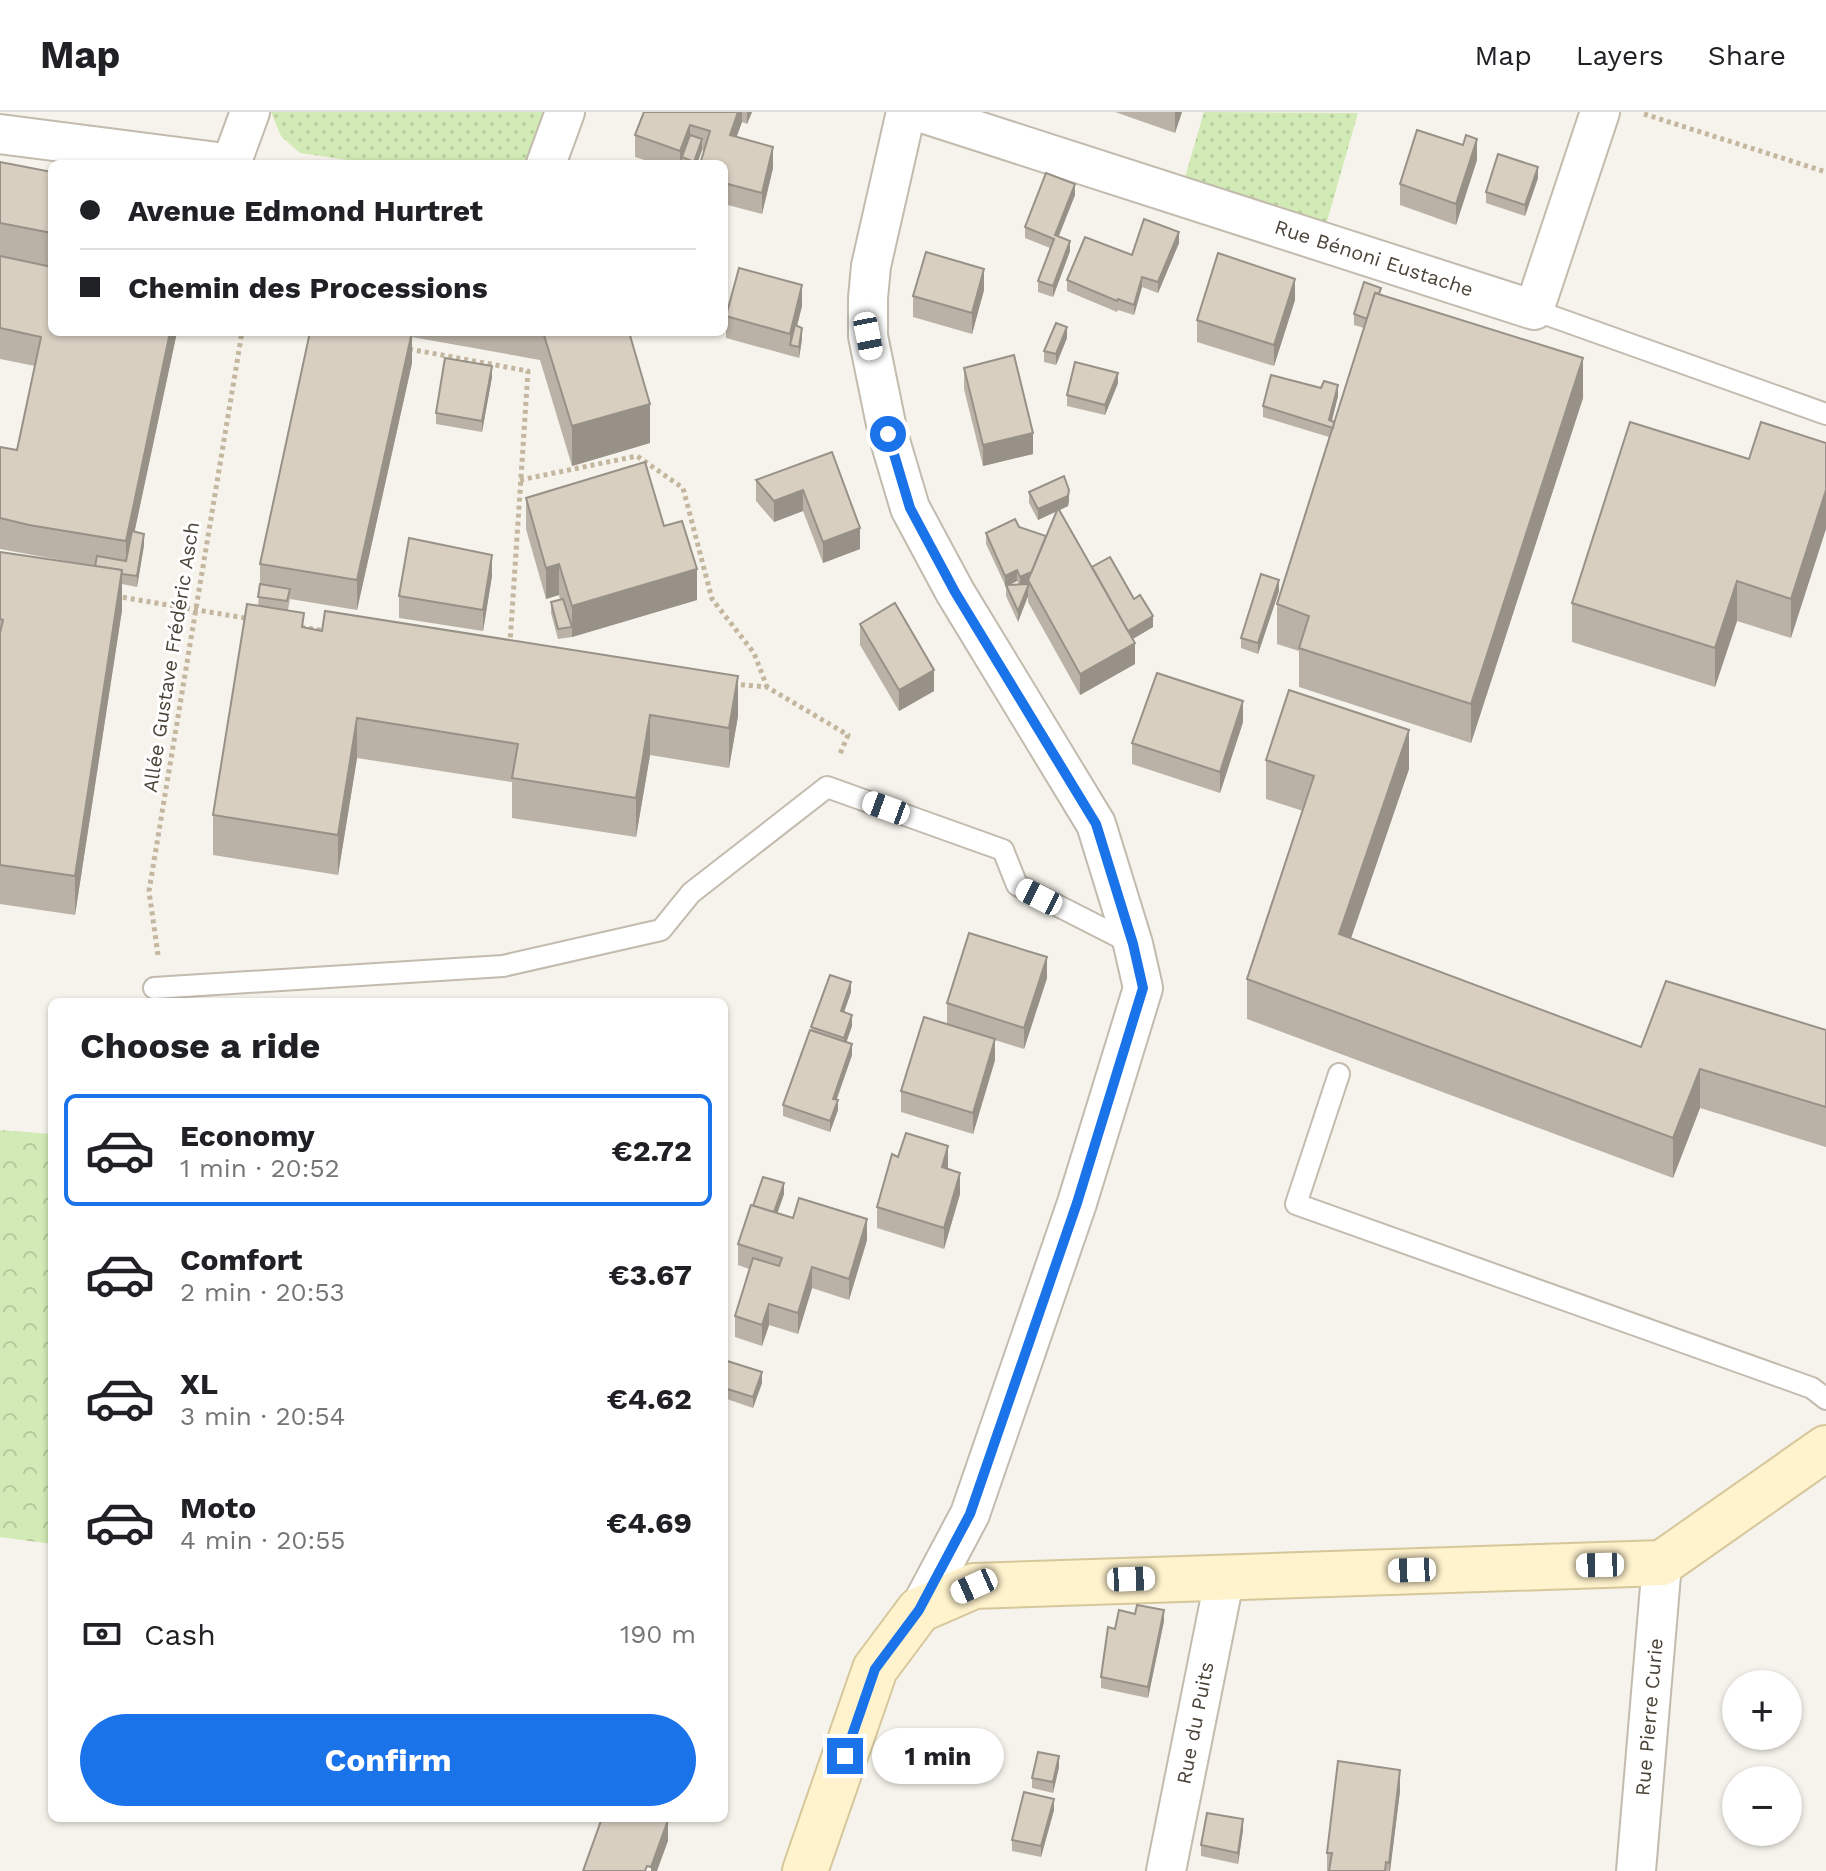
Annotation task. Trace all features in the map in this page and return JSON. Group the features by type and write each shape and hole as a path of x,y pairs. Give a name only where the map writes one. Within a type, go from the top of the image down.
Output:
{"street":[{"path":"233,160 250,112"},
{"path":"547,160 565,112"},
{"path":"805,1871 875,1669 919,1610 970,1514 1077,1203 1143,988 1133,944 1096,824 955,592 910,508 888,434 868,336 868,298 871,266 906,112"},
{"name":"Rue Bénoni Eustache","path":"919,112 1534,310"},
{"path":"1534,310 1600,112"},
{"path":"0,134 58,126 214,160"},
{"path":"919,1610 974,1586 1662,1563 1826,1448"},
{"name":"Rue Pierre Curie","path":"1636,1871 1662,1563"},
{"name":"Rue du Puits","path":"1166,1871 1225,1576"}],"lane":[{"name":"Rue Bénoni Eustache","path":"1534,310 1826,414"},
{"path":"154,988 503,966 661,930 691,893 827,787 1003,850 1017,885 1133,944"},
{"path":"1339,1074 1296,1204 1812,1388 1826,1399"}],"path":[{"path":"1639,112 1826,172"},
{"name":"Allée Gustave Frédéric Asch","path":"154,988 159,957 149,891 241,336"},
{"path":"406,349 528,371 510,646"},
{"path":"520,480 637,456 683,488 712,599 754,653 767,687"},
{"path":"105,594 257,620"},
{"path":"289,625 336,632"},
{"path":"722,683 767,687 848,735 827,787"}],"green space":[{"path":"271,112 559,112 541,160 348,160 300,153 281,136"},
{"path":"1204,112 1358,113 1325,228 1183,184"},
{"path":"0,1130 48,1134 48,1543 0,1537"}],"building":[{"path":"644,112 738,112 730,135 773,147 762,193 728,184 728,160 701,160 710,131 690,125 680,151 635,135"},
{"path":"1417,130 1463,145 1466,135 1477,139 1456,204 1400,184"},
{"path":"690,135 702,139 695,160 682,157"},
{"path":"1498,154 1538,167 1525,205 1486,192"},
{"path":"0,162 48,171 48,232 0,223"},
{"path":"1046,173 1075,184 1055,235 1070,241 1053,286 1038,281 1054,239 1025,227"},
{"path":"1144,219 1179,232 1158,282 1142,277 1134,305 1067,280 1085,237 1132,255"},
{"path":"926,252 984,269 972,313 913,296"},
{"path":"1218,253 1295,279 1274,345 1197,320"},
{"path":"0,256 48,266 48,336 169,336 126,541 0,518 0,447 17,450 41,337 0,328"},
{"path":"739,268 802,285 790,334 728,317"},
{"path":"1364,282 1381,288 1379,294 1375,293 1367,319 1354,314"},
{"path":"1375,293 1583,358 1471,704 1299,648 1309,616 1277,604"},
{"path":"1056,323 1067,327 1056,354 1044,351"},
{"path":"795,325 802,328 799,347 790,345"},
{"path":"309,336 411,336 357,580 260,564"},
{"path":"544,336 630,336 650,404 572,426"},
{"path":"1014,355 1033,433 983,445 964,368"},
{"path":"445,358 492,366 482,421 436,413"},
{"path":"1075,362 1118,373 1105,405 1067,395"},
{"path":"1271,375 1321,388 1324,381 1338,385 1329,420 1334,422 1333,428 1263,406"},
{"path":"1630,422 1749,459 1761,422 1826,443 1826,490 1791,599 1737,581 1715,648 1572,603"},
{"path":"832,452 860,528 823,542 803,490 774,501 756,480"},
{"path":"645,462 664,526 682,521 697,569 572,606 559,564 546,568 526,498"},
{"path":"1064,476 1068,496 1038,509 1029,492"},
{"path":"1058,508 1135,643 1080,674 1028,580"},
{"path":"1015,519 1019,527 1046,536 1031,573 1020,577 1017,570 1005,576 986,533"},
{"path":"132,531 144,534 137,576 95,566 97,556 126,561"},
{"path":"409,538 492,555 483,610 399,596"},
{"path":"0,552 122,570 75,876 0,865 0,633 3,620 0,619"},
{"path":"1110,557 1134,599 1140,595 1153,616 1128,631 1092,567"},
{"path":"1261,574 1279,580 1258,643 1241,638"},
{"path":"260,584 290,589 287,601 258,597"},
{"path":"1029,584 1018,611 1006,585"},
{"path":"563,599 572,627 558,629 551,602"},
{"path":"895,603 934,670 899,690 860,624"},
{"path":"247,604 304,613 302,627 322,631 325,611 738,676 729,728 650,715 636,798 512,778 518,744 357,718 338,835 213,815"},
{"path":"1157,673 1243,701 1220,772 1132,743"},
{"path":"1289,690 1409,730 1339,934 1641,1047 1666,981 1826,1030 1826,1107 1700,1069 1673,1138 1247,979 1314,776 1266,760"},
{"path":"969,933 1047,957 1024,1028 947,1003"},
{"path":"830,975 851,982 841,1011 852,1015 844,1038 811,1027"},
{"path":"924,1017 995,1039 973,1113 901,1091"},
{"path":"810,1030 852,1044 833,1099 838,1100 830,1121 783,1105"},
{"path":"906,1133 948,1146 942,1167 960,1173 944,1228 877,1207 892,1154 898,1157"},
{"path":"763,1177 784,1183 774,1212 753,1206"},
{"path":"799,1198 867,1219 849,1279 812,1267 798,1313 769,1304 762,1325 735,1316 753,1258 779,1266 782,1258 738,1244 751,1205 793,1218"},
{"path":"728,1361 762,1372 753,1397 728,1389"},
{"path":"1137,1605 1164,1610 1148,1687 1101,1677 1108,1627 1115,1629 1119,1610 1135,1614"},
{"path":"1038,1752 1059,1756 1053,1782 1032,1778"},
{"path":"1338,1761 1400,1770 1389,1863 1386,1862 1385,1871 1329,1871 1332,1853 1327,1853"},
{"path":"1024,1792 1054,1799 1041,1846 1012,1840"},
{"path":"1207,1813 1243,1819 1238,1853 1201,1845"},
{"path":"601,1822 667,1822 651,1867 647,1866 645,1871 583,1871"}],"route":[{"path":"845,1756 875,1669 919,1610 970,1514 1077,1203 1143,988 1133,944 1096,824 955,592 910,508 888,434"}]}
